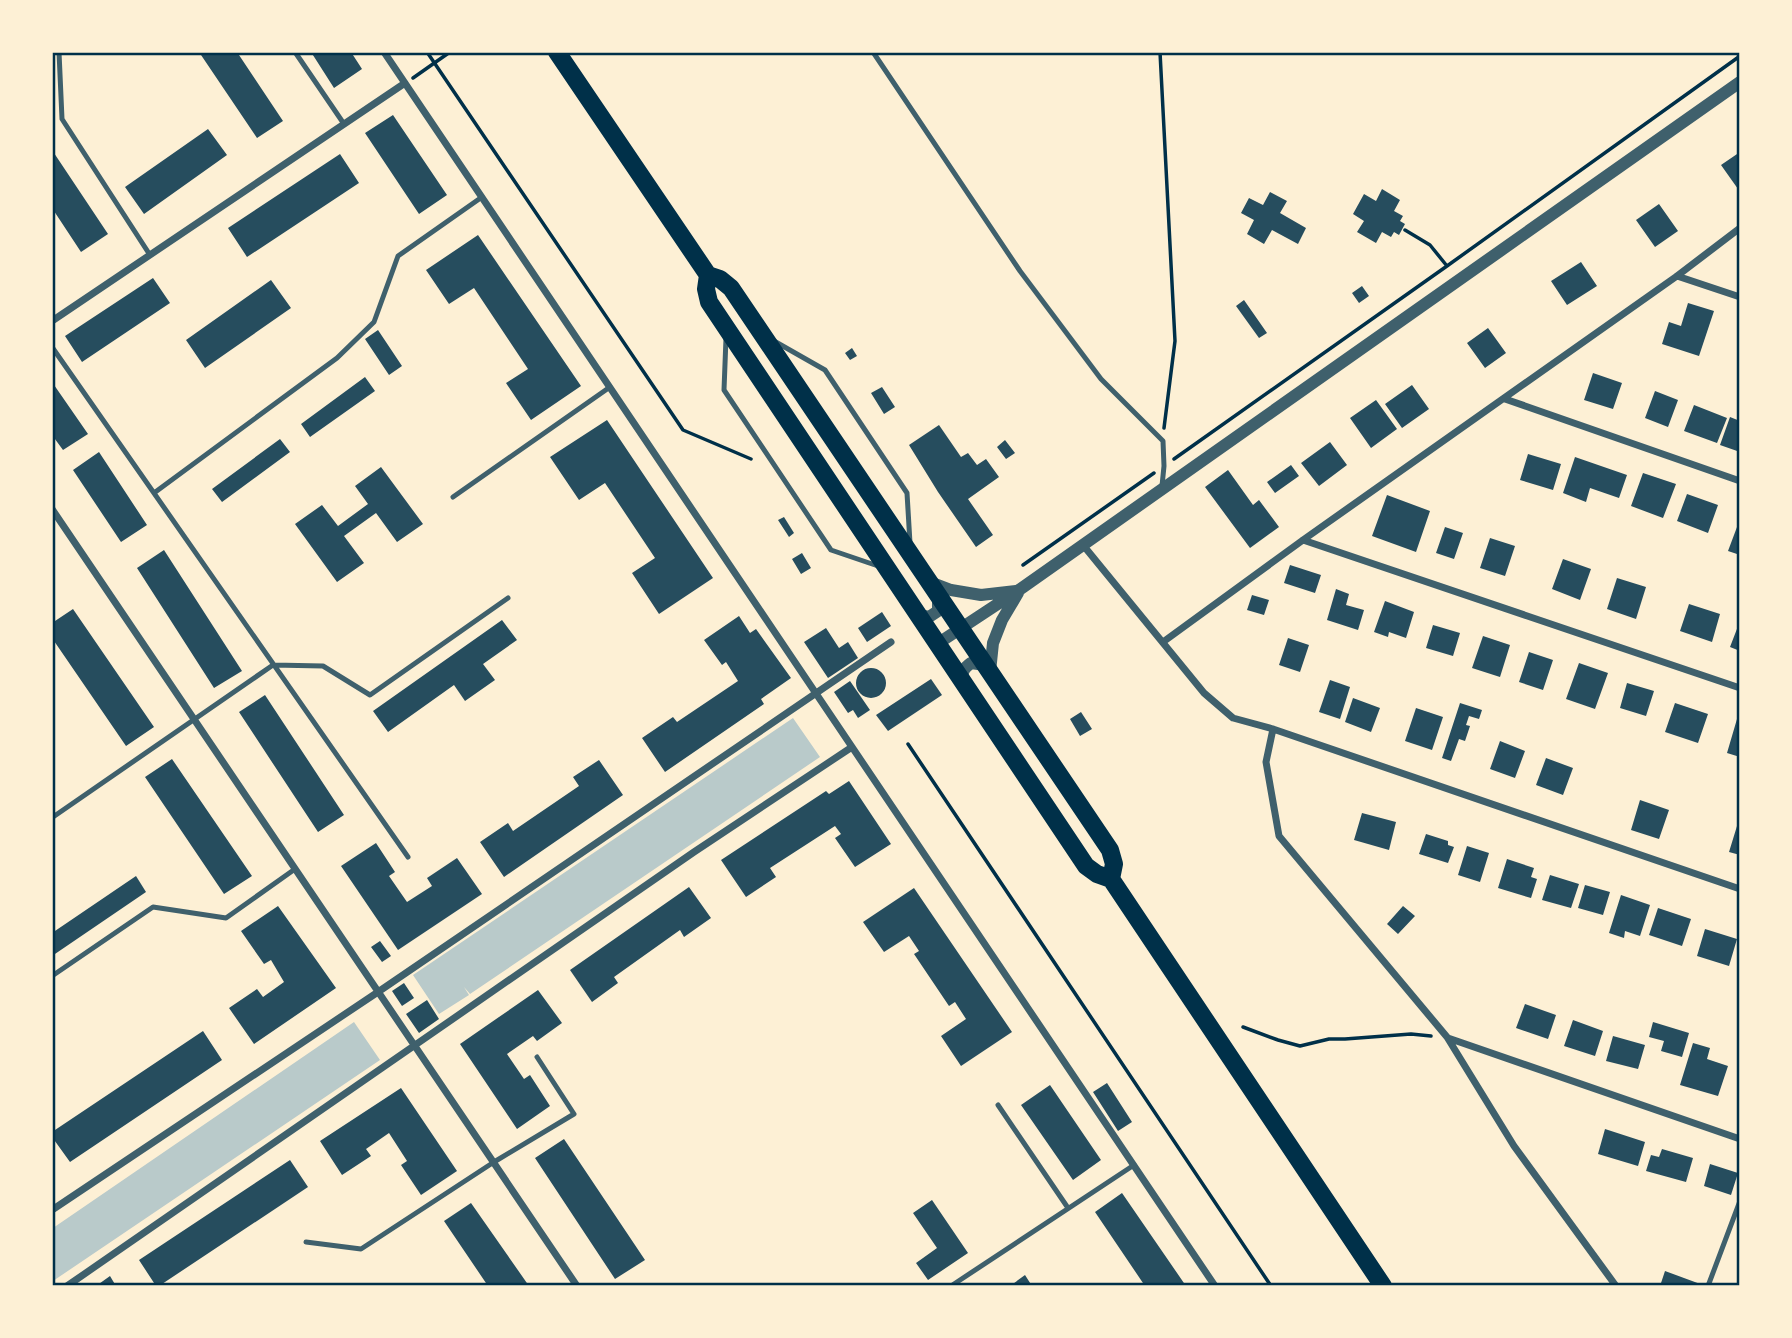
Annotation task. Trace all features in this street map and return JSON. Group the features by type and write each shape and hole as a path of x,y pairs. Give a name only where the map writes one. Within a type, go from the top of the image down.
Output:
{"highway":[{"path":"557,52 708,275 720,279 731,288 1110,850 1114,864 1111,879"},
{"path":"708,275 706,289 709,302 915,611 1086,866 1111,879 1383,1286"}],"street":[{"path":"384,52 1215,1286"},
{"path":"937,643 1019,590 1740,82"},
{"path":"52,321 405,83"},
{"path":"1163,642 1677,276 1740,228"},
{"path":"1677,276 1740,296"},
{"path":"1504,399 1740,481"},
{"path":"52,509 577,1286"},
{"path":"1303,540 1740,688"},
{"path":"1083,545 1204,693 1233,718 1273,729 1740,889"},
{"path":"915,611 929,617 938,611 934,588 981,595 1019,590"},
{"path":"962,681 964,668 971,663 988,668 993,643 1002,620 1019,590"},
{"path":"52,1210 379,992 891,642"},
{"path":"1273,729 1266,762 1279,836 1447,1037 1514,1146 1616,1286"},
{"path":"66,1286 673,867 852,747"},
{"path":"1447,1037 1740,1139"}],"lane":[{"path":"59,52 62,119 150,255"},
{"path":"295,52 344,124"},
{"path":"873,52 1020,271 1101,379 1163,441 1162,489"},
{"path":"154,493 337,358 374,322 398,256 482,197"},
{"path":"726,327 724,390 823,539 831,550 888,569"},
{"path":"764,336 825,370 907,493 911,553"},
{"path":"52,347 408,856"},
{"path":"453,498 610,387"},
{"path":"52,817 273,665 323,666 370,695 508,598"},
{"path":"52,976 153,907 226,918 295,869"},
{"path":"306,1242 361,1249 494,1162 574,1114 537,1056"},
{"path":"998,1105 1068,1208"},
{"path":"951,1286 1134,1165"},
{"path":"1708,1286 1740,1201"}],"path":[{"path":"427,52 683,430 751,459"},
{"path":"405,83 450,52"},
{"path":"1160,52 1175,341 1163,441"},
{"path":"1023,565 1740,56"},
{"path":"1405,230 1430,245 1447,266"},
{"path":"908,744 1271,1286"},
{"path":"1243,1027 1300,1046 1329,1039 1412,1034 1447,1037"}],"shaded area":[{"path":"793,718 820,757 470,994 464,987 469,995 439,1014 413,975"},
{"path":"354,1022 380,1060 53,1281 53,1228"}],"building":[{"path":"199,52 237,52 283,121 257,138"},
{"path":"311,52 351,52 362,69 334,88"},
{"path":"393,115 447,195 419,214 365,133"},
{"path":"208,129 227,155 144,214 125,187"},
{"path":"52,150 108,234 81,252 52,208"},
{"path":"1740,152 1740,188 1738,189 1721,165"},
{"path":"340,154 359,183 247,257 228,228"},
{"path":"1382,189 1400,200 1394,211 1403,216 1400,221 1405,224 1399,235 1394,232 1391,237 1382,232 1376,243 1357,232 1364,221 1353,214 1364,194 1376,201"},
{"path":"1270,192 1287,201 1280,213 1306,228 1298,244 1272,230 1264,244 1247,234 1254,220 1241,213 1249,198 1263,205"},
{"path":"1659,204 1678,231 1655,247 1636,220"},
{"path":"478,235 581,386 531,420 506,383 528,369 474,288 449,304 426,270"},
{"path":"1581,262 1597,286 1567,305 1551,281"},
{"path":"153,278 170,303 82,362 65,336"},
{"path":"271,280 291,308 205,368 186,340"},
{"path":"1362,286 1369,296 1359,303 1352,293"},
{"path":"1244,300 1267,333 1259,338 1236,306"},
{"path":"1688,303 1714,311 1699,356 1662,344 1669,322 1681,326"},
{"path":"1488,328 1506,353 1485,368 1467,343"},
{"path":"378,330 402,366 389,375 365,339"},
{"path":"852,348 857,356 850,360 845,353"},
{"path":"1593,373 1622,383 1613,409 1584,400"},
{"path":"365,377 375,391 310,437 301,424"},
{"path":"52,382 88,434 63,450 52,435"},
{"path":"1412,385 1429,409 1402,428 1385,404"},
{"path":"882,387 895,407 884,414 871,393"},
{"path":"1655,391 1678,400 1668,427 1645,418"},
{"path":"1376,400 1397,429 1371,448 1350,418"},
{"path":"1694,405 1727,418 1717,443 1684,431"},
{"path":"1730,417 1740,421 1740,452 1720,445"},
{"path":"607,420 713,578 659,614 632,573 655,558 605,483 579,500 550,457"},
{"path":"939,425 961,457 968,453 977,465 986,459 999,477 968,499 993,535 976,547 909,445"},
{"path":"280,439 290,452 222,502 212,489"},
{"path":"1005,440 1015,453 1006,459 997,447"},
{"path":"1330,442 1347,465 1319,486 1301,463"},
{"path":"99,452 147,525 121,542 73,470"},
{"path":"1528,454 1561,464 1553,490 1520,480"},
{"path":"1575,457 1627,475 1619,498 1590,488 1586,502 1563,493"},
{"path":"1291,465 1299,476 1275,493 1267,482"},
{"path":"381,467 423,524 397,542 376,513 344,536 364,563 337,582 295,524 322,505 338,526 368,504 355,486"},
{"path":"1228,470 1253,505 1259,500 1279,527 1250,548 1205,487"},
{"path":"1643,473 1676,484 1663,518 1631,506"},
{"path":"1687,494 1718,505 1708,533 1677,521"},
{"path":"1387,495 1430,511 1416,552 1372,536"},
{"path":"784,517 794,533 789,537 778,520"},
{"path":"1740,519 1740,555 1728,551"},
{"path":"1445,527 1463,533 1454,559 1436,553"},
{"path":"1490,538 1515,546 1505,576 1480,568"},
{"path":"164,550 242,671 214,688 137,568"},
{"path":"802,553 811,568 801,574 792,559"},
{"path":"1563,559 1591,569 1580,600 1552,589"},
{"path":"1290,565 1321,575 1315,593 1284,583"},
{"path":"1617,578 1646,587 1636,619 1607,609"},
{"path":"1336,589 1349,594 1346,605 1364,610 1358,630 1327,620"},
{"path":"1252,595 1269,600 1264,615 1247,610"},
{"path":"1385,601 1414,612 1406,638 1389,632 1388,637 1374,632"},
{"path":"1689,604 1720,614 1712,642 1680,631"},
{"path":"73,609 154,727 126,746 52,638 52,623"},
{"path":"882,612 891,626 867,642 858,628"},
{"path":"739,616 750,633 756,629 791,678 761,699 764,704 665,772 642,738 673,717 677,722 738,681 726,662 722,665 704,640"},
{"path":"502,620 517,640 483,664 495,680 465,701 454,685 388,732 373,711"},
{"path":"1740,621 1740,651 1730,647"},
{"path":"1433,625 1460,633 1453,656 1426,648"},
{"path":"826,628 839,648 848,642 858,658 828,678 804,642"},
{"path":"1483,636 1510,645 1500,677 1472,668"},
{"path":"1288,638 1309,645 1300,672 1279,665"},
{"path":"1529,652 1553,660 1543,690 1519,682"},
{"path":"1579,663 1608,673 1595,709 1566,699"},
{"path":"871,668 882,672 886,683 882,694 871,698 860,694 856,683 860,672"},
{"path":"931,679 942,695 888,731 876,715"},
{"path":"1330,680 1350,687 1340,719 1319,712"},
{"path":"850,681 870,710 858,718 853,710 848,713 834,692"},
{"path":"1627,683 1654,691 1646,716 1620,708"},
{"path":"265,695 344,815 318,832 239,712"},
{"path":"1353,698 1380,708 1371,732 1345,722"},
{"path":"1460,703 1482,710 1479,719 1469,716 1466,725 1470,726 1465,741 1459,739 1451,761 1442,758"},
{"path":"1675,703 1708,714 1698,743 1665,732"},
{"path":"1416,708 1443,717 1432,750 1405,741"},
{"path":"1081,712 1092,729 1080,736 1070,719"},
{"path":"1737,719 1740,720 1740,757 1727,753"},
{"path":"1500,741 1525,751 1515,778 1490,769"},
{"path":"1546,758 1573,768 1563,795 1536,785"},
{"path":"172,759 252,876 224,894 145,777"},
{"path":"599,760 623,795 504,877 480,842 508,823 513,831 579,786 573,777"},
{"path":"849,781 891,844 855,867 835,838 841,834 835,826 770,868 776,877 746,897 721,860 826,791 829,794"},
{"path":"1640,800 1669,810 1659,839 1631,830"},
{"path":"1362,813 1396,822 1389,850 1354,840"},
{"path":"1737,826 1740,827 1740,855 1729,852"},
{"path":"1426,834 1448,841 1448,845 1454,847 1448,863 1419,854"},
{"path":"376,843 395,872 389,876 407,902 432,886 427,878 457,858 482,894 398,950 341,866"},
{"path":"1467,846 1489,853 1480,882 1458,875"},
{"path":"1507,859 1534,868 1531,877 1537,879 1531,898 1498,888"},
{"path":"1550,875 1579,884 1571,908 1542,900"},
{"path":"136,876 146,892 52,956 52,933"},
{"path":"1585,885 1610,892 1603,915 1578,908"},
{"path":"689,887 711,918 684,937 680,930 614,977 618,983 592,1002 570,970"},
{"path":"914,888 1012,1032 961,1066 941,1036 966,1019 955,1002 949,1006 914,954 919,951 909,936 884,952 863,922"},
{"path":"1621,895 1650,905 1640,936 1625,931 1624,938 1609,933"},
{"path":"278,906 336,988 254,1044 229,1008 257,989 263,997 284,982 271,960 264,964 241,931"},
{"path":"1403,906 1415,916 1398,934 1387,924"},
{"path":"1658,908 1691,919 1682,946 1649,935"},
{"path":"1705,929 1737,939 1729,966 1697,956"},
{"path":"380,941 391,956 382,962 371,947"},
{"path":"404,983 414,998 402,1006 392,991"},
{"path":"538,990 562,1023 537,1041 533,1036 507,1054 524,1079 530,1075 550,1106 517,1129 460,1044"},
{"path":"427,1000 439,1019 419,1033 406,1014"},
{"path":"1525,1004 1556,1015 1548,1039 1516,1028"},
{"path":"1573,1020 1603,1031 1595,1056 1564,1046"},
{"path":"1653,1022 1689,1033 1682,1057 1661,1051 1664,1041 1649,1037"},
{"path":"203,1031 222,1060 70,1162 52,1137 52,1132"},
{"path":"1613,1036 1645,1045 1638,1069 1606,1061"},
{"path":"1693,1043 1710,1048 1707,1059 1728,1066 1718,1096 1680,1085"},
{"path":"1107,1083 1132,1122 1118,1131 1093,1092"},
{"path":"1050,1085 1101,1160 1073,1180 1021,1105"},
{"path":"401,1088 457,1171 421,1195 401,1165 407,1161 389,1133 366,1149 371,1156 342,1175 320,1141"},
{"path":"1605,1129 1645,1142 1638,1166 1598,1154"},
{"path":"564,1139 645,1260 615,1279 535,1158"},
{"path":"1662,1149 1693,1158 1686,1182 1646,1171 1651,1155 1659,1157"},
{"path":"290,1160 308,1187 156,1286 139,1260"},
{"path":"1710,1164 1738,1173 1731,1195 1704,1186"},
{"path":"1122,1193 1186,1286 1145,1286 1095,1212"},
{"path":"932,1200 968,1253 928,1280 916,1263 937,1248 913,1213"},
{"path":"471,1203 529,1286 488,1286 444,1221"},
{"path":"1665,1271 1703,1285 1703,1286 1660,1286"},
{"path":"1025,1275 1032,1286 1010,1286"},
{"path":"110,1276 116,1286 96,1286"}]}
